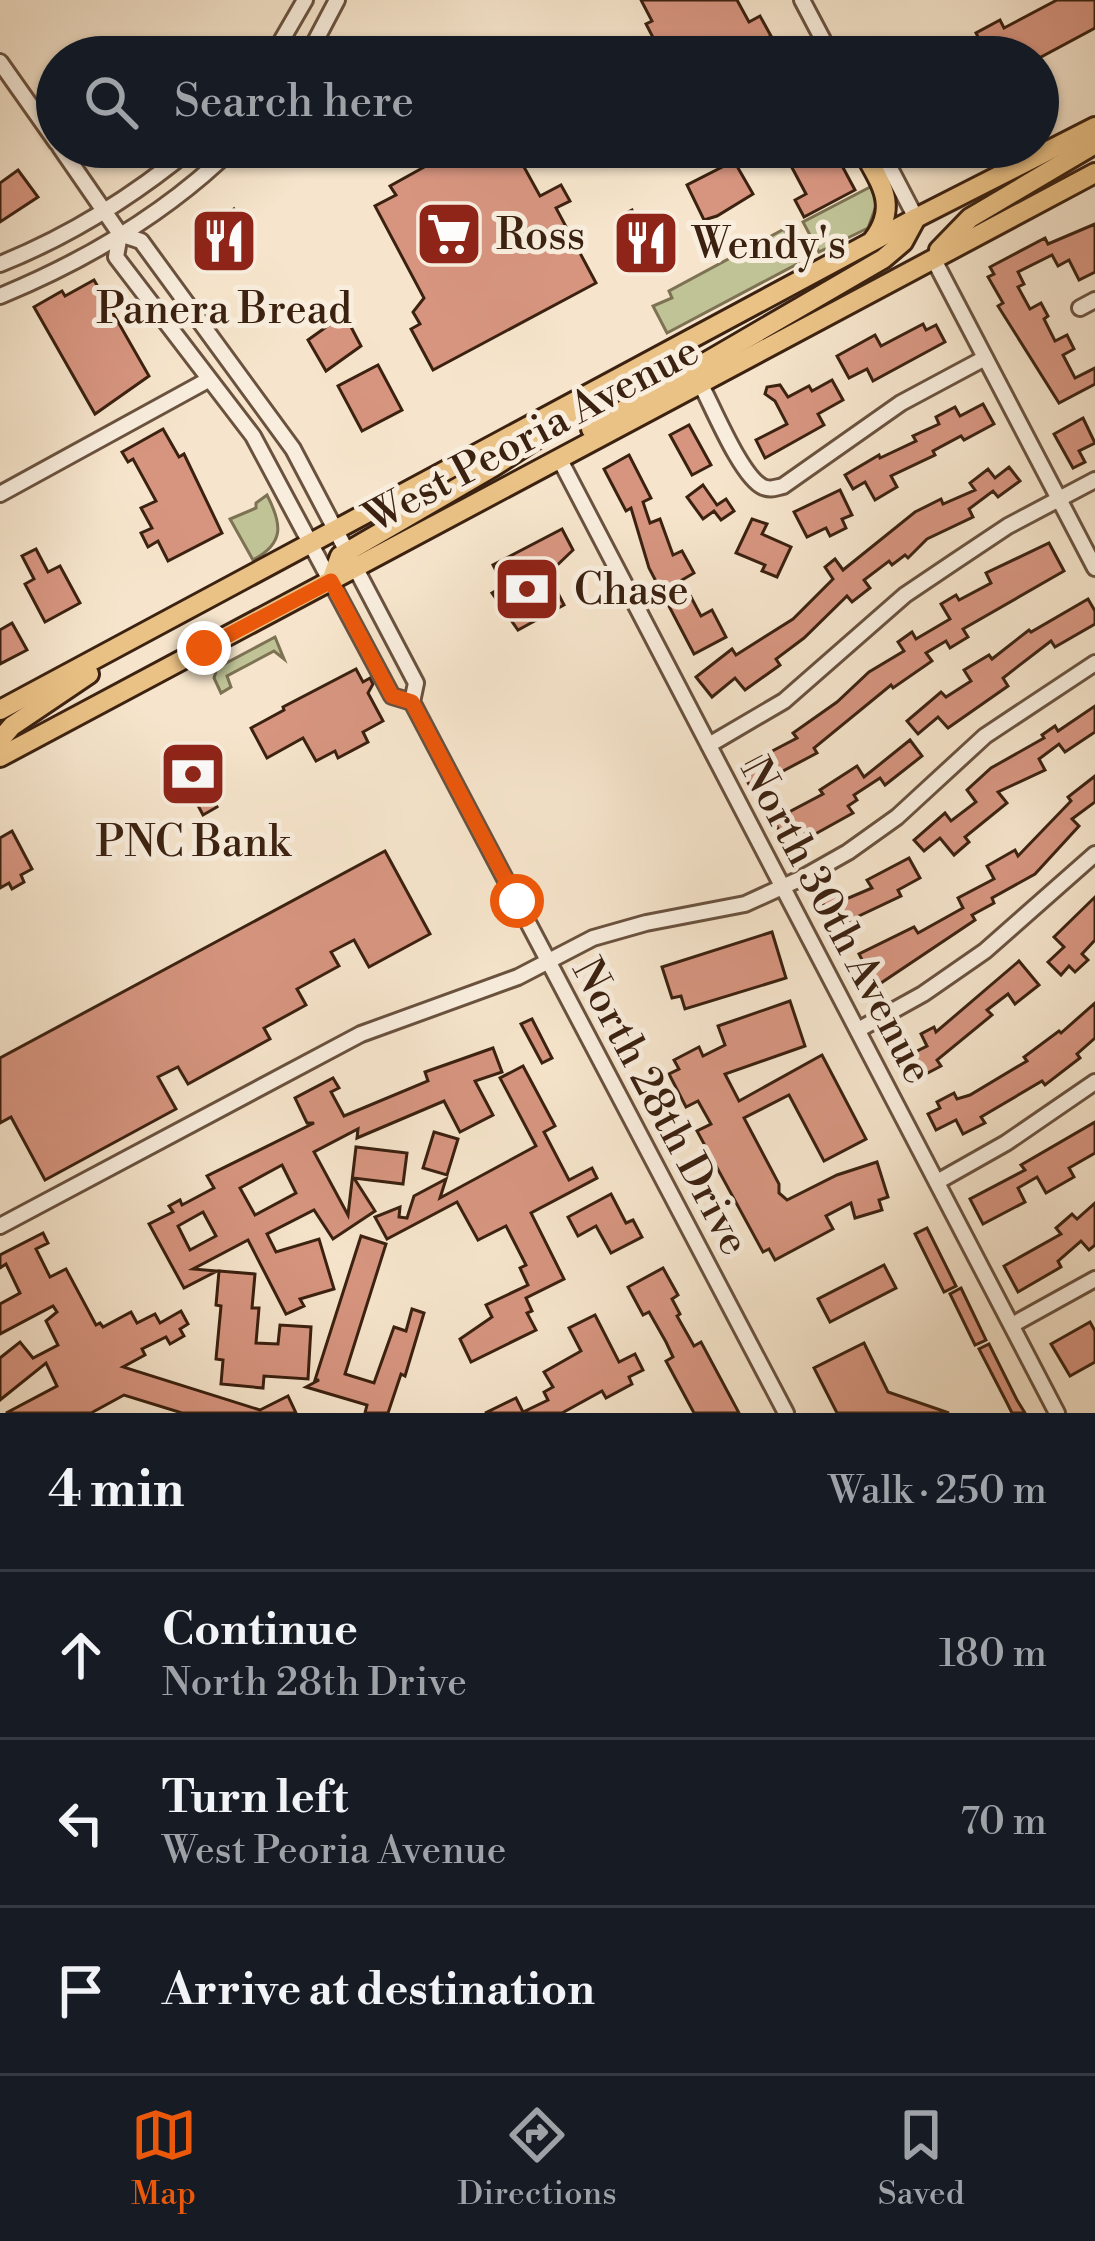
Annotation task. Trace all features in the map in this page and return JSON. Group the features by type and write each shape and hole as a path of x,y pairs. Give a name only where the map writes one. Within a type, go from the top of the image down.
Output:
{"main road":[{"name":"West Peoria Avenue","path":"1059,145 1095,127"},
{"path":"1059,165 1095,144"},
{"path":"870,243 884,223 888,205 871,168"},
{"name":"West Peoria Avenue","path":"0,710 1014,168"},
{"path":"870,243 903,242 933,258 970,218 1054,168"},
{"name":"West Peoria Avenue","path":"354,558 559,458 1095,172"},
{"path":"559,458 571,444 619,411 870,267 903,242 916,218 932,232 950,235 1011,218"},
{"path":"331,581 340,556 354,558 588,404 619,378"},
{"name":"West Peoria Avenue","path":"0,757 331,581"},
{"path":"0,740 12,726 125,644"}],"street":[{"path":"284,36 305,0"},
{"path":"318,36 337,0"},
{"path":"802,0 821,36"},
{"name":"North 28th Drive","path":"0,62 36,114"},
{"name":"North 28th Drive","path":"74,168 120,234 141,241 293,449 416,682 412,702 786,1413"},
{"path":"0,264 104,211 164,168"},
{"path":"0,296 53,273 120,234 211,168"},
{"path":"890,168 916,218"},
{"name":"North 28th Drive","path":"120,234 116,257 253,436 392,696 412,702"},
{"path":"933,258 1095,568"},
{"path":"700,382 748,473 764,488 783,486 901,403 985,358"},
{"path":"0,494 208,380"},
{"name":"North 30th Avenue","path":"559,458 1058,1413"},
{"path":"709,745 784,701 905,595 1009,526 1095,480"},
{"path":"0,1226 361,1034 478,993 593,938 745,904 784,886 848,852 897,817 985,736 1095,663"},
{"path":"858,1030 923,994 985,951 1095,854"},
{"path":"937,1181 1006,1143 1095,1082"},
{"path":"1012,1325 1095,1279"}],"green space":[{"path":"872,186 878,201 868,228 819,252 803,222"},
{"path":"784,229 799,263 667,333 653,306 672,298 669,291"},
{"path":"267,495 278,532 271,547 253,560 230,519 256,508"},
{"path":"275,637 284,659 274,651 227,676 231,687 221,693 214,678 217,668"}],"building":[{"path":"641,0 737,0 749,22 760,16 771,36 652,36 646,24 652,21"},
{"path":"1057,0 1095,0 1095,28 1059,47 1059,36 976,33 1000,20 1004,28"},
{"path":"422,168 525,168 540,196 561,185 570,201 556,208 596,283 433,370 411,329 420,324 413,312 424,298 375,206 396,195 390,186"},
{"path":"720,168 738,168 753,194 704,220 687,185"},
{"path":"792,168 843,168 855,190 804,217 795,200 806,194"},
{"path":"18,170 38,197 0,222 0,183"},
{"name":"Panera Bread","path":"234,209 254,237 241,246 245,251 220,268 196,235 202,231 199,226 217,213 221,219"},
{"name":"Wendy's","path":"632,210 656,237 666,259 645,270 620,216"},
{"path":"1095,224 1095,272 1079,280 1069,260 1058,266 1052,255 1018,272 1024,284 1018,287 1030,309 1041,303 1055,341 1067,335 1074,349 1063,355 1075,378 1095,368 1095,384 1059,403 998,306 1003,303 988,277 994,274 990,267 1045,238 1048,244"},
{"path":"94,280 149,376 95,414 34,307"},
{"path":"340,317 349,323 361,346 326,371 308,340"},
{"path":"923,324 926,330 936,325 945,342 873,381 867,369 849,378 837,356 875,335 881,346"},
{"path":"378,365 402,410 362,431 338,386"},
{"path":"832,380 843,400 818,414 824,425 765,458 756,440 787,424 775,401 765,394 767,387 780,385 788,397"},
{"path":"983,404 994,424 964,440 961,436 891,476 897,487 875,500 865,482 853,489 845,475 916,441 913,436 939,424 936,417 955,407 960,416"},
{"path":"1083,418 1095,443 1079,451 1085,462 1073,468 1054,434"},
{"path":"689,425 711,465 692,475 670,435"},
{"path":"163,429 179,457 184,454 222,533 168,561 158,541 148,547 141,533 152,528 141,508 156,501 133,459 128,462 122,452"},
{"path":"629,455 651,498 643,502 650,523 660,519 673,555 682,551 694,573 682,580 701,616 712,610 726,637 694,654 649,568 631,508 626,511 604,469"},
{"path":"1009,467 1020,481 998,497 993,491 969,509 973,517 927,539 908,558 905,555 892,565 889,561 864,580 870,588 852,602 847,596 776,659 780,665 745,690 735,678 712,697 696,677 732,649 736,655 793,619 833,579 825,567 835,559 843,570 915,512 975,490 970,483 988,469 995,478"},
{"path":"703,485 717,505 726,499 734,511 721,520 714,511 703,519 687,497"},
{"path":"840,490 852,515 842,519 846,528 830,536 826,528 807,537 794,512"},
{"path":"752,519 767,524 762,534 791,547 777,577 762,571 765,565 736,553"},
{"name":"Chase","path":"562,529 573,550 548,574 564,605 518,630 492,593 504,586 493,565"},
{"path":"1049,543 1064,571 963,629 968,637 950,648 946,641 926,653 932,661 891,685 814,748 817,753 751,788 740,768 797,738 793,733 869,672 904,651 898,642 912,632 916,639 950,619 941,604 991,583 986,573"},
{"path":"36,549 48,572 60,566 80,603 45,622 25,584 34,579 22,556"},
{"path":"1088,599 1095,624 1055,647 1051,641 1003,678 1008,686 948,728 938,717 918,734 907,721 941,692 946,697 971,681 964,670 989,655 992,659 1029,630"},
{"path":"12,623 27,650 0,664 0,630"},
{"path":"356,669 363,682 370,678 373,684 368,693 383,721 363,732 368,742 338,758 335,751 316,761 303,738 267,758 251,728"},
{"path":"1095,706 1095,732 1065,752 1059,744 1039,759 1045,770 998,792 1007,803 965,837 969,842 954,855 940,838 924,851 914,840 945,813 951,821 976,802 967,790 991,768"},
{"path":"910,740 922,756 885,785 880,778 854,795 857,800 848,806 853,813 808,838 802,826 782,837 774,820 823,794 820,790 857,766 864,777"},
{"name":"PNC Bank","path":"196,750 217,780 213,782 217,789 210,793 217,807 203,815 192,794 180,800 167,765"},
{"path":"1095,776 1095,802 1072,819 1079,826 1035,874 992,898 994,903 972,915 975,920 866,993 858,979 869,973 859,954 914,927 918,933 963,908 958,898 994,879 987,866 1015,850 1018,856 1071,801 1068,797"},
{"path":"12,831 32,869 21,875 24,882 12,889 9,883 0,888 0,838"},
{"path":"385,851 430,934 369,967 354,940 331,952 339,966 297,989 306,1005 264,1028 270,1039 188,1084 178,1067 158,1077 176,1109 45,1180 11,1117 0,1123 0,1058"},
{"path":"909,858 920,878 898,890 901,896 844,923 839,910 828,915 821,899 840,891 844,900 872,888 867,880"},
{"path":"1095,897 1095,940 1082,954 1088,960 1075,972 1069,966 1061,975 1048,962 1064,947 1054,937"},
{"path":"772,932 786,978 685,1009 681,996 672,998 662,967"},
{"path":"1019,961 1039,985 1015,1004 1008,994 987,1010 992,1015 937,1060 941,1066 922,1076 919,1070 909,1075 901,1059 927,1046 921,1034 934,1027 936,1032"},
{"path":"790,1001 805,1046 725,1074 739,1101 822,1055 866,1139 824,1161 789,1095 744,1118 779,1184 779,1193 787,1200 877,1162 888,1197 879,1200 882,1210 855,1218 851,1203 826,1216 833,1229 775,1260 769,1249 763,1252 697,1131 711,1124 698,1101 686,1107 669,1074 679,1069 674,1060 699,1047 703,1056 725,1045 718,1026"},
{"path":"1095,1003 1095,1038 1077,1054 1080,1058 1045,1085 1042,1081 981,1117 985,1123 963,1134 956,1120 936,1130 928,1114 940,1108 937,1102 954,1093 957,1099 970,1095 1027,1061 1024,1057"},
{"path":"532,1019 552,1058 542,1063 521,1024"},
{"path":"493,1048 502,1072 475,1081 493,1115 460,1132 444,1101 357,1138 358,1129 314,1152 348,1215 356,1147 407,1153 403,1184 354,1178 375,1211 333,1239 314,1210 267,1234 276,1252 319,1239 334,1289 300,1299 304,1306 286,1314 248,1240 193,1269 217,1271 184,1288 149,1224 173,1212 169,1206 180,1200 182,1205 214,1188 207,1176 314,1123 307,1123 295,1098 333,1078 339,1088 331,1092 344,1116 428,1081 425,1072","holes":["282,1165 296,1193 255,1215 240,1188","203,1212 216,1236 190,1250 178,1226"]},
{"path":"523,1066 555,1126 544,1132 569,1180 592,1168 597,1178 531,1213 564,1279 526,1298 536,1330 471,1362 460,1339 492,1317 486,1305 528,1285 520,1268 526,1265 506,1226 478,1240 457,1202 387,1239 375,1217 400,1207 399,1217 407,1218 414,1196 446,1179 440,1198 536,1146 500,1078"},
{"path":"1095,1122 1095,1153 1069,1168 1074,1177 1046,1193 1037,1177 1018,1188 1025,1202 983,1224 970,1199 1025,1170 1021,1165"},
{"path":"434,1132 458,1139 447,1175 423,1168"},
{"path":"611,1194 626,1223 633,1220 642,1237 611,1253 596,1226 578,1236 568,1217"},
{"path":"1095,1203 1095,1245 1089,1250 1081,1241 1058,1261 1061,1267 1018,1292 1004,1266 1061,1234 1056,1228 1072,1214 1077,1219"},
{"path":"927,1228 956,1286 944,1292 915,1234"},
{"path":"43,1233 48,1243 36,1249 50,1277 66,1269 96,1325 103,1327 131,1312 137,1323 155,1314 160,1323 181,1311 188,1324 180,1329 184,1336 170,1344 166,1337 142,1349 145,1355 123,1367 260,1410 288,1396 296,1413 182,1413 124,1395 91,1413 6,1413 57,1386 46,1363 0,1400 0,1358 20,1342 33,1358 58,1345 46,1321 57,1312 53,1306 0,1334 0,1304 20,1293 6,1264 0,1268 0,1255"},
{"path":"361,1236 386,1244 345,1374 374,1383 394,1327 406,1331 412,1309 424,1313 388,1413 365,1413 367,1405 306,1387 319,1380 315,1380"},
{"path":"884,1265 896,1288 830,1322 818,1299"},
{"path":"663,1268 678,1295 672,1299 677,1316 694,1346 701,1342 739,1413 694,1413 666,1361 673,1357 666,1342 628,1287"},
{"path":"219,1271 255,1274 256,1343 278,1344 280,1325 311,1327 308,1379 264,1376 263,1388 221,1384 223,1360 216,1359"},
{"path":"961,1288 986,1340 975,1345 950,1294"},
{"path":"595,1315 619,1362 635,1354 643,1370 629,1377 632,1384 606,1398 602,1391 562,1413 485,1413 516,1398 523,1412 548,1400 544,1392 553,1387 544,1372 581,1351 569,1328"},
{"path":"1090,1322 1095,1331 1095,1362 1070,1376 1051,1344"},
{"path":"864,1343 888,1392 949,1413 837,1413 814,1368"},
{"path":"989,1344 1025,1413 1012,1413 979,1349"}],"place":[{"name":"Ross","path":"449,234"},
{"name":"Panera Bread","path":"224,241"},
{"name":"Wendy's","path":"646,243"},
{"name":"Chase","path":"527,589"},
{"name":"PNC Bank","path":"193,774"}],"route":[{"path":"204,648 331,581 392,696 412,702 517,901"}]}
